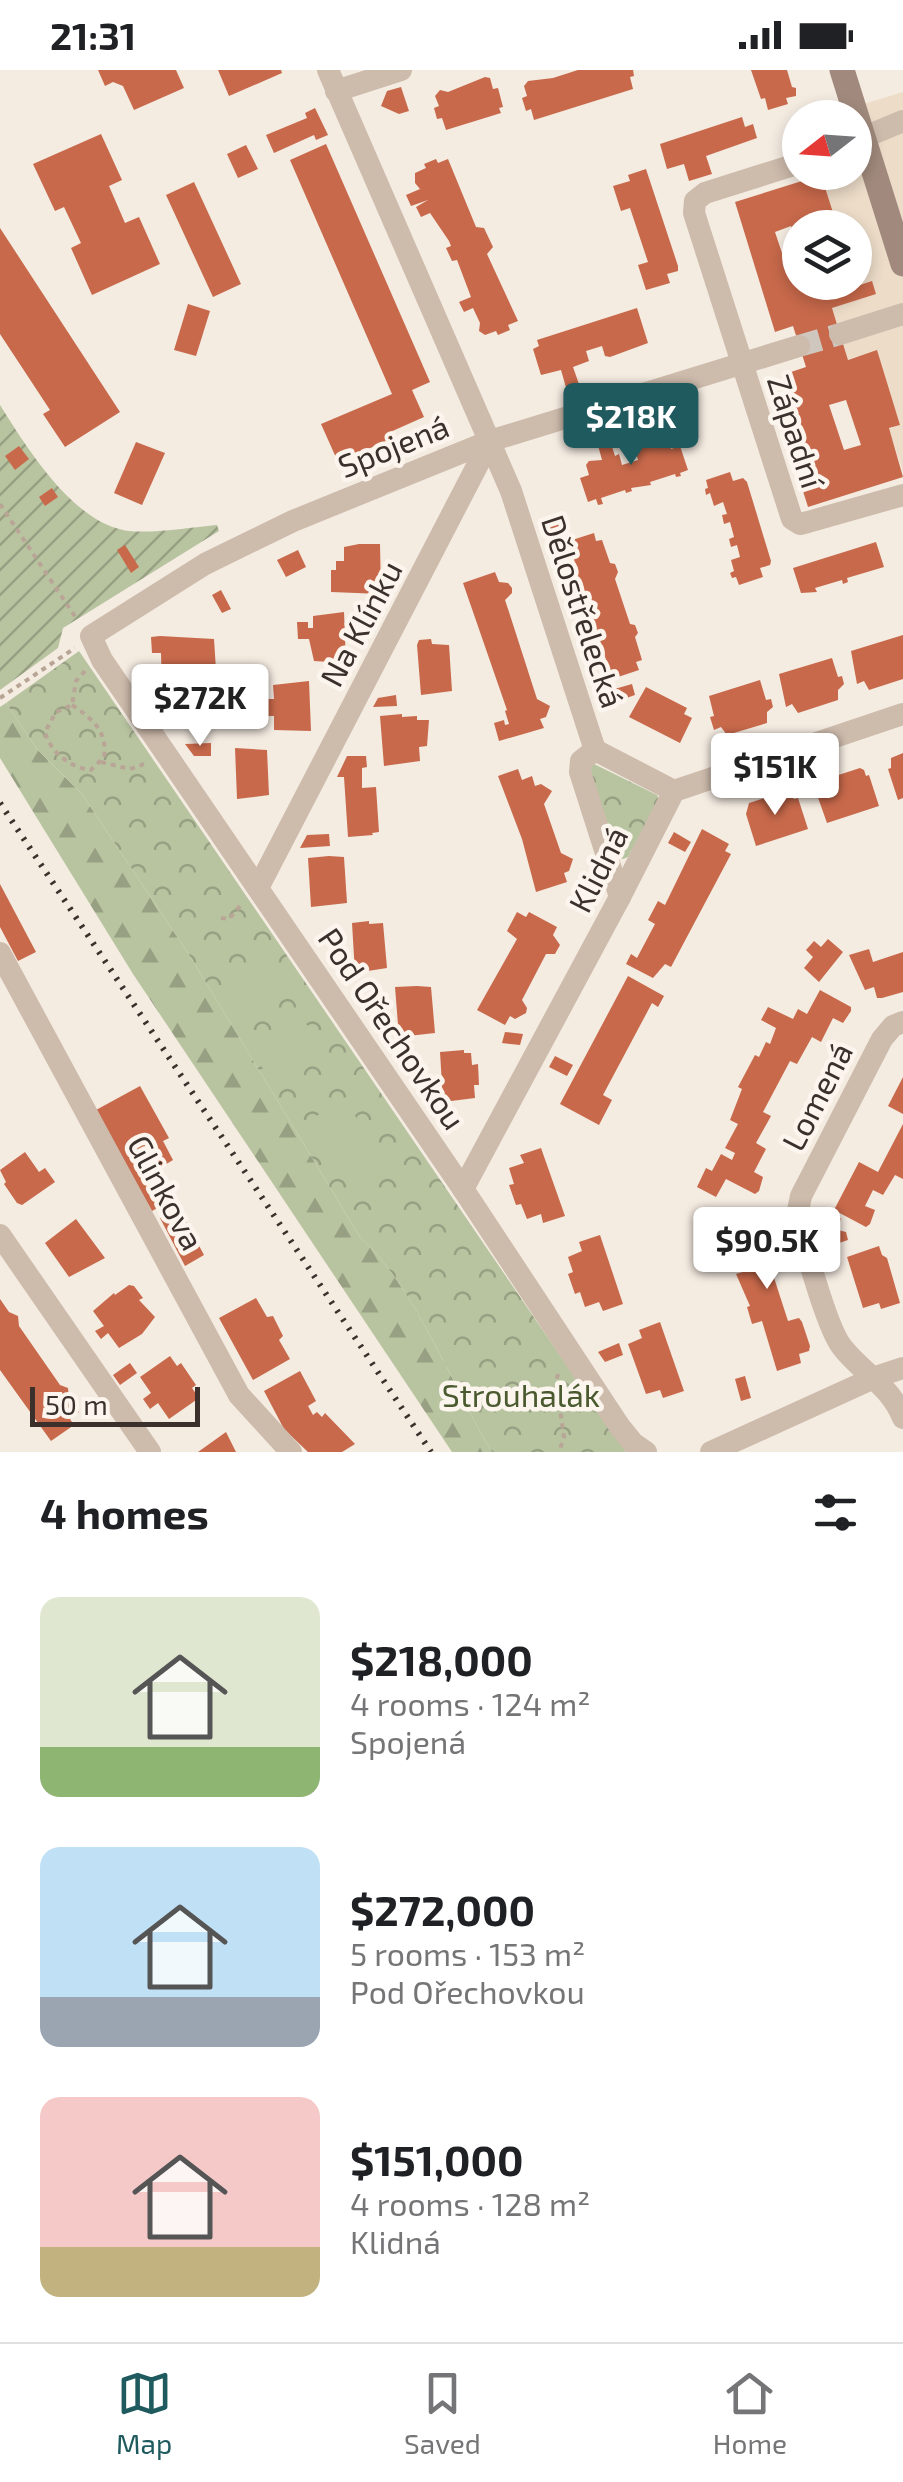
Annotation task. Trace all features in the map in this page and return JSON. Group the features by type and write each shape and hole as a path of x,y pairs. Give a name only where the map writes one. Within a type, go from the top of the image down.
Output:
{"street":[{"path":"332,80 401,70"},
{"path":"842,70 849,100"},
{"name":"Dělostřelecká","path":"332,80 511,491 595,750 581,761 581,778 620,897"},
{"path":"872,134 903,121"},
{"path":"742,364 694,213 695,201 705,193 782,169"},
{"path":"872,176 903,264"},
{"path":"840,334 903,314"},
{"name":"Spojená","path":"84,628 249,541 490,441 799,346"},
{"name":"Západní","path":"742,364 792,520 800,524 903,495"},
{"name":"Na Klínku","path":"254,893 490,441"},
{"name":"Pod Ořechovkou","path":"84,628 254,893 463,1189 626,1434 646,1452"},
{"path":"595,750 674,791 903,714"},
{"name":"Klidná","path":"463,1189 674,791"},
{"name":"Glinkova","path":"0,953 239,1395 291,1452"},
{"name":"Lomená","path":"903,1022 893,1026 882,1039 799,1204 800,1221 834,1335 849,1355 890,1392 903,1418"},
{"path":"0,1235 150,1452"},
{"path":"711,1452 903,1368"}],"path":[{"path":"0,504 84,628"},
{"path":"0,698 70,651"},
{"path":"72,705 76,681 92,666"},
{"path":"72,705 91,719 103,736 105,752 91,770 77,768 50,746 46,732 49,719 72,705"},
{"path":"101,762 130,770 153,758"},
{"path":"222,918 229,919 254,893"},
{"path":"559,1452 564,1437 556,1382 562,1359 570,1353"}],"green space":[{"path":"0,405 52,479 68,497 104,523 132,531 217,525 219,531 63,628 58,648 0,690"},
{"name":"Strouhalák","path":"79,651 626,1452 492,1452 416,1310 380,1258 360,1237 188,953 82,794 37,749 6,703"},
{"path":"6,703 37,749 82,794 188,953 360,1237 380,1258 416,1310 492,1452 452,1452 133,974 0,758 0,707"},
{"path":"594,764 659,799 628,857 623,859 618,858 588,770"},
{"path":"263,966 282,997 237,1026 217,996"},
{"path":"300,1014 320,1045 268,1077 249,1046"},
{"path":"345,1099 389,1172 353,1194 308,1121"}],"shaded area":[{"path":"903,92 903,472 889,429 900,425 876,351 848,359 832,308 854,300 872,300 872,210 832,210 826,190 872,190 872,101"}],"building":[{"path":"98,70 176,70 184,88 134,110 123,86 113,82 105,86"},
{"path":"218,70 281,70 282,73 229,96"},
{"path":"578,70 633,70 633,89 534,120 522,98 527,96 524,86 528,81"},
{"path":"751,70 787,70 796,96 768,110 765,98 761,99"},
{"path":"490,78 493,89 498,88 501,113 446,130 442,118 437,119 434,108 439,106 435,96 440,90 448,92"},
{"path":"401,87 409,111 399,114 381,106 387,91"},
{"path":"315,108 328,135 316,140 314,135 274,153 266,135 307,118 305,113"},
{"path":"742,117 745,127 753,124 757,138 706,156 712,174 689,181 684,164 667,169 660,144"},
{"path":"101,134 122,180 109,186 125,223 139,217 160,264 92,295 71,248 81,243 64,207 55,211 33,164"},
{"path":"326,144 430,382 412,390 424,417 388,433 391,439 338,462 321,424 392,394 290,160"},
{"path":"246,145 258,169 238,178 227,154"},
{"path":"436,159 438,163 448,159 476,227 484,228 493,247 487,254 518,321 498,335 496,331 485,335 479,331 473,308 464,312 459,302 471,297 457,260 452,261 446,248 451,246 449,241 430,213 421,217 416,207 428,200 411,206 406,195 420,189 415,173"},
{"path":"646,169 678,271 667,274 670,283 646,290 638,265 648,262 630,208 621,211 613,186 630,181 628,175"},
{"path":"194,182 241,284 213,297 166,195"},
{"path":"782,187 826,190 832,210 782,210 782,229 775,232 782,253 782,300 857,300 832,308 848,360 877,350 900,425 889,428 903,477 808,507 773,396 792,386 788,373 806,367 793,326 775,332 735,202","holes":["846,400 861,445 844,450 829,405"]},
{"path":"0,228 120,412 65,447 43,414 50,410 0,334"},
{"path":"188,304 210,311 196,356 174,350"},
{"path":"637,308 648,343 610,357 605,356 602,346 586,351 589,361 573,367 580,387 567,391 561,370 541,375 533,349 539,346 537,340"},
{"path":"608,434 622,465 638,460 638,446 663,438 668,439 671,449 680,446 688,470 681,476 675,474 650,482 651,485 601,498 603,504 598,505 596,499 588,502 580,478 589,475 589,461 602,460 596,438"},
{"path":"136,442 165,453 142,505 114,493"},
{"path":"19,446 29,459 15,470 5,456"},
{"path":"730,472 733,481 743,478 747,482 771,561 760,568 763,577 739,585 730,573 734,571 731,560 740,557 737,545 731,547 729,539 734,537 730,522 724,524 722,515 727,514 723,502 714,506 705,489 706,480"},
{"path":"52,488 58,497 45,506 39,497"},
{"path":"564,518 569,541 594,533 596,541 602,540 610,563 615,564 615,579 630,624 635,625 638,633 635,637 642,660 636,662 639,670 612,679 590,608 573,614 570,604 586,600 581,584 561,590 556,575 577,568 568,543 552,548 544,524"},
{"path":"876,542 884,567 847,578 848,582 843,584 842,580 815,588 817,592 801,593 793,568"},
{"path":"380,544 381,594 331,592 331,570 336,570 336,561 344,561 344,547"},
{"path":"125,545 139,567 131,573 117,550"},
{"path":"298,550 306,567 286,577 277,560"},
{"path":"495,572 499,582 512,588 505,600 537,699 550,706 546,717 540,719 544,728 499,741 494,723 504,720 505,725 509,724 507,710 463,583"},
{"path":"221,590 231,609 222,613 212,595"},
{"path":"344,612 346,663 314,661 309,639 298,639 297,622 308,622 308,628 313,628 313,616"},
{"path":"903,635 903,679 869,690 864,681 857,684 851,651"},
{"path":"151,637 214,639 216,670 198,670 198,684 162,688 161,653 152,653"},
{"path":"431,639 432,644 449,645 452,691 421,695 417,645 419,640"},
{"path":"832,658 844,684 838,690 838,700 798,713 792,704 786,707 779,674"},
{"path":"760,680 766,700 771,699 773,707 767,712 767,723 727,735 721,727 714,730 709,696"},
{"path":"309,681 311,731 274,730 274,716 265,716 265,699 274,699 273,685"},
{"path":"632,684 635,695 615,702 611,690"},
{"path":"646,687 687,708 684,714 692,718 680,743 629,717"},
{"path":"396,695 397,706 373,707 378,698"},
{"path":"184,697 185,710 163,711 154,698"},
{"path":"402,714 429,720 427,746 419,747 420,761 384,766 380,716"},
{"path":"211,743 211,756 194,756 185,744"},
{"path":"235,748 267,750 269,795 237,799"},
{"path":"903,753 903,798 898,800 888,769 891,758"},
{"path":"347,756 366,756 362,788 376,787 379,832 373,835 348,837 344,777 337,777"},
{"path":"860,768 869,775 879,806 827,823 816,792 820,791 820,781"},
{"path":"518,769 522,780 532,776 535,786 541,784 552,791 544,804 561,853 573,859 569,871 564,873 567,882 536,892 522,839 498,776"},
{"path":"789,790 794,799 798,798 808,829 756,846 746,814 749,803"},
{"path":"702,829 729,844 725,851 731,854 671,967 665,964 653,978 626,964 631,954 637,958 655,924 648,920 658,901 665,905"},
{"path":"674,832 691,842 685,852 668,843"},
{"path":"329,834 330,846 300,848 307,835"},
{"path":"344,857 347,903 311,907 308,858"},
{"path":"0,884 36,952 18,961 0,927"},
{"path":"517,912 526,917 529,912 557,927 553,935 560,945 555,954 546,954 522,1000 526,1013 515,1019 510,1016 505,1025 477,1010 517,939 507,931"},
{"path":"352,923 383,923 387,968 355,973"},
{"path":"828,939 843,952 819,982 804,968 813,957 806,950 814,941 821,947"},
{"path":"869,949 873,962 903,952 903,992 877,998 874,987 865,990 849,955"},
{"path":"628,976 664,996 658,1007 652,1003 603,1095 612,1100 599,1125 560,1104"},
{"path":"395,987 431,987 435,1033 399,1037"},
{"path":"820,990 851,1007 851,1011 843,1023 833,1018 821,1042 812,1037 797,1064 790,1061 763,1112 771,1116 756,1143 766,1149 754,1172 763,1177 759,1191 755,1194 726,1179 716,1197 697,1187 706,1168 712,1171 721,1154 732,1160 735,1153 725,1148 738,1124 730,1120 742,1089 738,1087 755,1055 759,1057 766,1042 770,1044 776,1028 761,1020 768,1007 793,1019 798,1009 807,1014"},
{"path":"505,1032 523,1034 520,1045 502,1043"},
{"path":"440,1052 471,1053 472,1065 478,1064 475,1098 443,1102"},
{"path":"555,1056 573,1065 567,1076 549,1067"},
{"path":"903,1077 903,1114 888,1106"},
{"path":"140,1086 169,1138 163,1141 173,1160 158,1169 175,1198 152,1211 96,1110"},
{"path":"903,1124 903,1179 895,1175 883,1195 873,1190 865,1206 875,1210 870,1224 866,1227 834,1210 859,1162 878,1172"},
{"path":"541,1148 565,1216 543,1223 541,1214 527,1219 521,1204 516,1205 509,1185 514,1184 509,1168 524,1163 520,1155"},
{"path":"25,1152 39,1172 45,1168 55,1182 22,1205 4,1184 0,1170"},
{"path":"179,1208 204,1255 185,1266 160,1218"},
{"path":"816,1212 841,1218 838,1230 846,1232 848,1240 827,1247"},
{"path":"754,1214 757,1223 767,1219 770,1223 778,1252 767,1256 788,1321 799,1318 810,1346 809,1351 799,1354 801,1363 777,1371 762,1321 752,1324 747,1307 750,1306 736,1274 746,1271 730,1221"},
{"path":"76,1219 105,1258 69,1277 45,1243"},
{"path":"600,1235 623,1304 603,1311 599,1302 585,1307 568,1274 573,1272 568,1257 582,1251 579,1242"},
{"path":"879,1246 887,1258 900,1303 881,1309 879,1303 863,1308 847,1257"},
{"path":"129,1285 134,1286 143,1298 139,1300 155,1317 142,1334 119,1348 108,1333 101,1339 95,1331 104,1326 93,1311"},
{"path":"256,1298 267,1317 273,1316 283,1336 279,1340 290,1359 253,1380 219,1318"},
{"path":"0,1299 9,1312 18,1316 19,1326 60,1385 68,1388 69,1399 79,1412 70,1419 74,1425 51,1441 0,1370"},
{"path":"660,1322 684,1391 663,1398 660,1390 646,1394 628,1344 642,1338 639,1330"},
{"path":"619,1343 623,1355 605,1362 598,1352"},
{"path":"170,1356 177,1366 181,1363 196,1385 192,1388 199,1398 169,1419 158,1403 150,1409 143,1399 151,1393 140,1377"},
{"path":"130,1363 137,1373 120,1385 113,1375"},
{"path":"300,1371 316,1401 308,1406 313,1415 317,1412 322,1417 325,1413 355,1444 342,1452 308,1452 284,1429 264,1391"},
{"path":"745,1376 751,1398 741,1401 735,1379"},
{"path":"226,1432 236,1452 198,1452"}],"tunnel":[{"path":"799,346 840,334"}],"railway":[{"path":"0,803 431,1452"}]}
